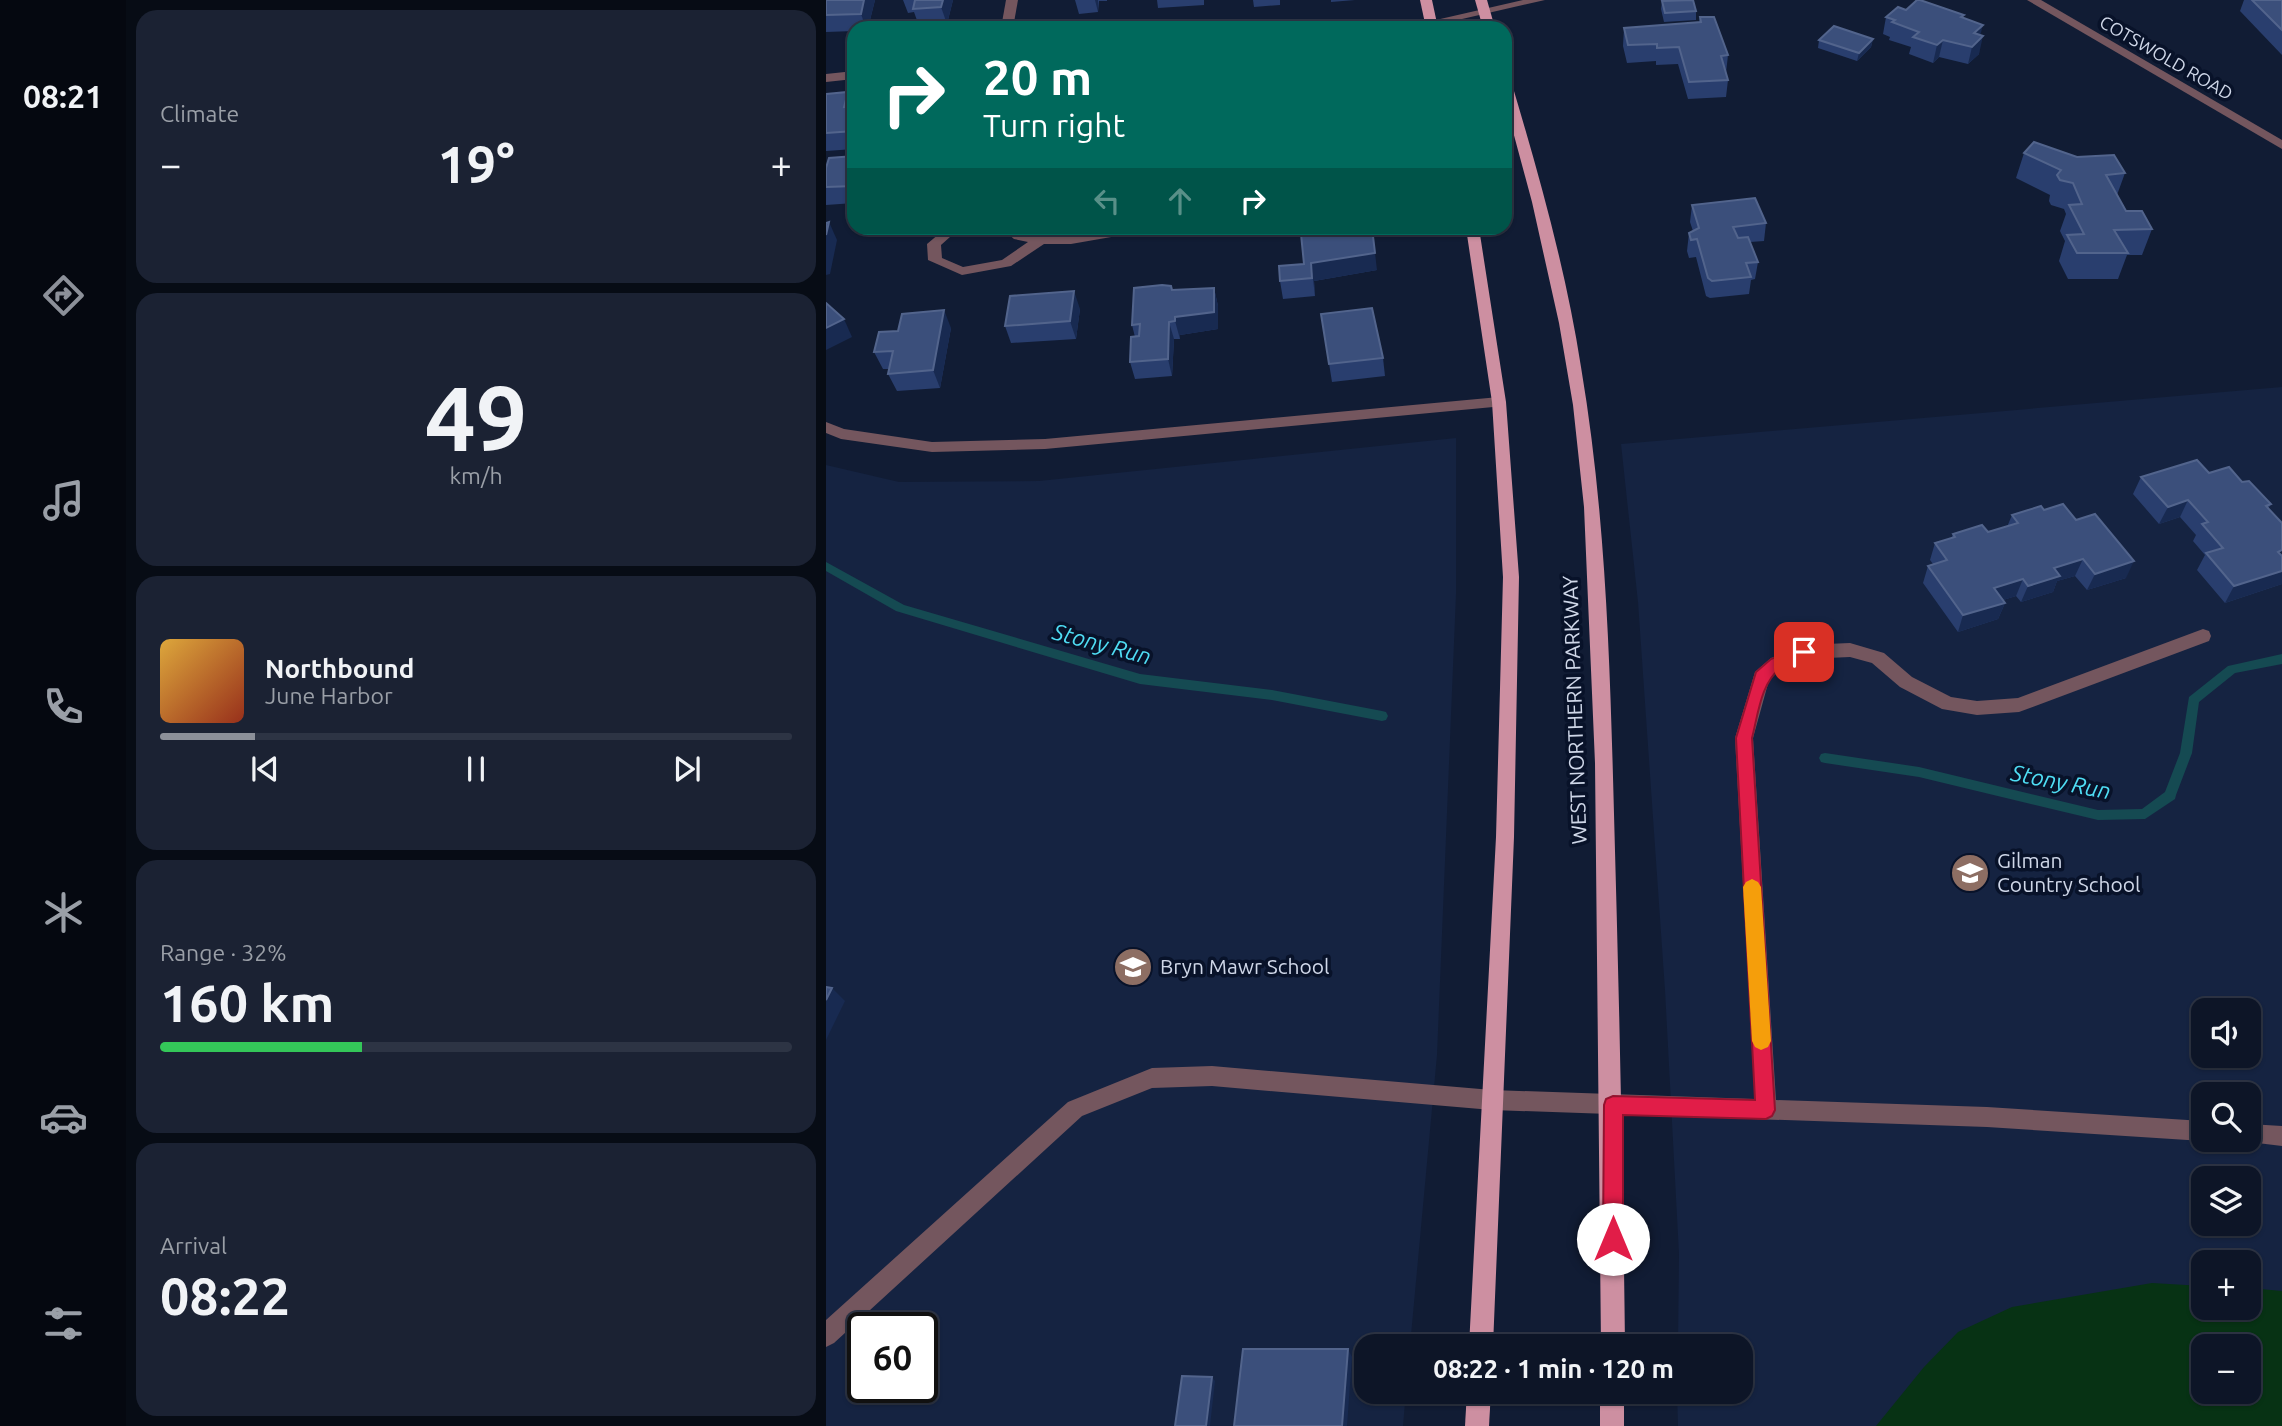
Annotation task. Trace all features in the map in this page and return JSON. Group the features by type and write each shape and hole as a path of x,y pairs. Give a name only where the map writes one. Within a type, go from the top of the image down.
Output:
{"main road":[{"path":"1426,0 1430,21"},
{"name":"WEST NORTHERN PARKWAY","path":"1512,104 1534,178 1559,287 1580,405 1596,556 1613,1105 1613,1334"},
{"path":"1473,235 1499,402 1511,577 1506,837 1482,1334"},
{"path":"1477,1426 1478,1404"},
{"path":"1612,1404 1612,1426"}],"street":[{"path":"1008,21 1012,0"},
{"path":"1444,21 1483,6 1539,0"},
{"name":"COTSWOLD ROAD","path":"2033,0 2282,145"},
{"path":"826,78 847,76"},
{"path":"945,235 934,244 935,260 961,271 1006,263 1041,240"},
{"path":"1016,235 1041,240 1097,235"},
{"path":"826,427 841,433 932,447 1045,444 1499,402"},
{"path":"1766,1110 1744,738 1761,677 1777,663 1804,652 1850,650 1878,658 1906,682 1948,704 1977,708 2019,705 2203,636"},
{"path":"826,1335 1075,1109 1152,1078 1212,1076 1492,1100 1973,1117 2191,1130"},
{"path":"2261,1135 2282,1136"}],"shaded area":[{"name":"Gilman Country School","path":"2282,387 2282,1426 1678,1426 1677,1404 1753,1404 1753,1334 1678,1334 1679,1254 1665,990 1638,602 1621,444"},
{"name":"Bryn Mawr School","path":"1456,438 1456,594 1437,1055 1411,1334 1354,1334 1354,1404 1405,1404 1403,1426 826,1426 826,465 899,482 1039,481"}],"green space":[{"path":"2152,1283 2191,1285 2191,1320 2261,1320 2261,1289 2282,1291 2282,1426 1876,1426 1924,1367 1958,1332 2012,1307"}],"building":[{"path":"826,0 864,0 861,14 826,15"},
{"path":"915,0 943,0 941,7 913,9"},
{"path":"1693,0 1696,11 1665,13 1662,1"},
{"path":"1917,0 1964,15 1961,17 1983,25 1974,33 1983,36 1972,47 1943,40 1937,45 1913,37 1919,32 1886,17 1898,7 1906,10"},
{"path":"2252,0 2282,0 2282,30"},
{"path":"1700,17 1714,17 1728,55 1721,56 1728,80 1689,82 1679,47 1657,48 1657,44 1628,45 1624,28 1701,22"},
{"path":"1834,26 1873,39 1859,53 1819,40"},
{"path":"847,92 844,107 847,107 847,132 826,133 826,94"},
{"path":"2034,142 2077,157 2114,155 2125,173 2106,175 2126,211 2142,211 2152,229 2114,230 2128,253 2077,253 2067,235 2084,234 2069,205 2082,204 2073,183 2060,180 2057,175 2061,170 2024,153"},
{"path":"847,157 847,186 826,187 829,158"},
{"path":"1755,198 1766,223 1733,227 1738,238 1748,237 1758,262 1746,263 1751,277 1712,281 1708,278 1697,239 1691,240 1689,233 1699,228 1692,205"},
{"path":"1301,235 1373,235 1375,253 1311,263 1312,278 1280,281 1279,266 1304,264"},
{"path":"1171,286 1172,290 1214,288 1214,312 1175,317 1175,321 1169,322 1168,359 1130,362 1131,337 1139,336 1140,324 1132,325 1134,288"},
{"path":"1074,291 1070,321 1005,326 1010,296"},
{"path":"826,303 844,319 826,328"},
{"path":"1372,308 1383,358 1329,364 1321,314"},
{"path":"944,310 933,370 888,374 893,351 874,352 879,332 898,331 902,314"},
{"path":"2197,460 2209,473 2229,467 2242,482 2249,481 2271,504 2266,506 2282,523 2282,550 2278,552 2282,556 2282,571 2234,586 2206,553 2223,548 2202,524 2208,522 2188,500 2168,507 2141,477"},
{"path":"2063,504 2076,520 2095,514 2134,561 2095,574 2083,559 2054,568 2060,576 2028,586 2023,579 1994,588 2005,603 1963,615 1928,566 1947,560 1935,543 1982,525 1988,532 2018,523 2012,515 2041,506 2044,510"},
{"path":"826,987 832,988 826,1000"},
{"path":"1243,1349 1348,1349 1342,1426 1234,1426"},
{"path":"1182,1376 1212,1377 1206,1426 1175,1426"}],"waterway":[{"name":"Stony Run","path":"826,566 900,608 1140,679 1272,695 1382,716"},
{"name":"Stony Run","path":"1825,758 1919,772 2098,815 2145,814 2170,795 2186,753 2193,700 2232,669 2282,659"}],"slow traffic":[{"path":"1752,887 1761,1041"}],"place":[{"name":"Gilman Country School","path":"1970,873"},
{"name":"Bryn Mawr School","path":"1133,967"}],"route":[{"path":"1613,1239 1613,1105 1766,1110 1744,738 1761,677 1777,663 1804,652"}]}
